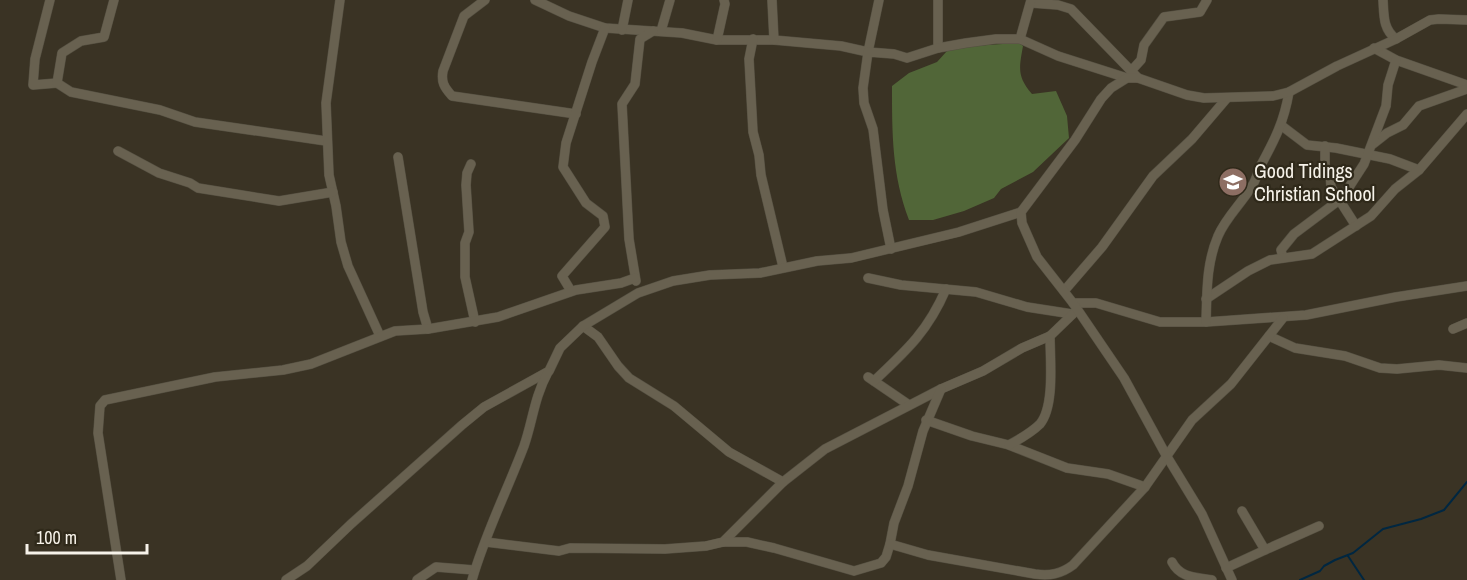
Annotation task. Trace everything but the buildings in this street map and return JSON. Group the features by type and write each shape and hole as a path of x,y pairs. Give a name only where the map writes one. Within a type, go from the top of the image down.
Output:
{"street":[{"path":"50,0 35,59 33,85 57,83 71,92 159,110 195,122 326,141"},
{"path":"57,83 62,53 81,41 104,37 114,0"},
{"path":"340,0 326,103 329,175 341,242 348,266 380,336"},
{"path":"485,0 464,16 443,71 441,80 445,88 452,96 576,114"},
{"path":"535,0 569,16 605,28 699,35 717,40 774,40 841,46 907,58 938,48 996,39 1020,39 1058,56 1132,76 1187,95 1204,98 1273,96 1289,92 1434,19 1467,20"},
{"path":"622,30 628,0"},
{"path":"638,292 629,239 622,104 635,84 640,39 657,31 670,0"},
{"path":"717,40 724,0"},
{"path":"772,0 774,40"},
{"path":"879,0 863,88 864,103 873,129 883,210 891,249"},
{"path":"938,0 938,48"},
{"path":"417,580 436,567 473,575 497,507 525,443 535,399 560,348 583,326 638,292 673,281 710,275 760,273 783,267 851,258 959,232 1021,212 1075,140 1101,99 1111,88 1132,76 1140,63 1144,45 1164,17 1200,12 1207,0"},
{"path":"1383,0 1385,26 1396,39"},
{"path":"1020,39 1031,2 1071,9 1132,76"},
{"path":"571,291 562,276 605,227 603,216 586,203 563,167 566,143 605,28"},
{"path":"753,39 749,59 753,132 783,267"},
{"path":"1374,48 1396,60 1467,87"},
{"path":"1283,258 1281,250 1292,236 1344,196 1368,154 1386,104 1388,85 1396,60"},
{"path":"1373,144 1387,133 1403,125 1419,106 1467,87"},
{"path":"1206,322 1209,270 1219,233 1234,209 1254,185 1260,168 1282,126 1289,92"},
{"path":"1064,291 1102,247 1154,176 1186,146 1227,98"},
{"path":"1206,299 1248,271 1270,260 1312,254 1371,216 1395,189 1419,170 1467,114"},
{"path":"1282,126 1302,143 1311,146 1325,146 1368,154 1394,160 1419,170"},
{"path":"1325,146 1325,167 1330,173 1330,185 1338,201 1356,226"},
{"path":"118,151 159,173 198,188 279,201 333,192"},
{"path":"398,157 415,269 428,329"},
{"path":"471,164 467,173 466,185 469,232 465,243 465,277 475,322"},
{"path":"1021,212 1022,224 1032,248 1124,378 1166,455 1202,514 1232,580"},
{"path":"121,580 98,433 100,406 105,400 215,377 283,370 310,364 395,331 475,322 516,312 571,291 621,283 635,278"},
{"path":"867,278 901,285 976,292 1027,307 1074,309 1096,303 1160,322 1282,318 1322,313 1396,297 1467,286"},
{"path":"909,405 871,379 919,337 946,289"},
{"path":"723,542 783,482 825,449 941,389 983,371 1022,348 1050,336 1074,309"},
{"path":"890,544 928,555 960,559 996,568 1046,576 1063,572 1073,565 1145,487 1192,420 1231,384 1282,318"},
{"path":"1453,329 1467,322"},
{"path":"583,326 598,337 629,378 674,406 729,452 783,482"},
{"path":"1009,445 1034,429 1044,417 1049,397 1050,336"},
{"path":"1269,336 1295,348 1345,356 1380,368 1397,369 1439,365 1467,368"},
{"path":"286,580 307,566 483,407 549,371"},
{"path":"486,542 559,551 570,548 675,548 706,546 723,542 747,543 774,548 854,571 881,563 886,557 894,523 908,486 926,420 941,389"},
{"path":"926,420 972,436 1009,445 1067,468 1102,473 1145,487"},
{"path":"1242,511 1265,550"},
{"path":"1226,568 1319,526"},
{"path":"1172,562 1176,570 1184,576 1212,580"}],"green space":[{"path":"1020,43 1023,46 1020,72 1024,82 1032,94 1056,91 1067,116 1069,138 1033,172 1001,189 994,198 964,211 933,220 909,220 896,170 892,86 909,73 937,62 947,51 971,46"}],"waterway":[{"path":"1300,580 1320,571 1335,560 1353,553 1383,529 1444,510 1467,482"},
{"path":"1348,556 1364,580"}],"place":[{"name":"Good Tidings Christian School","path":"1233,182"}]}
